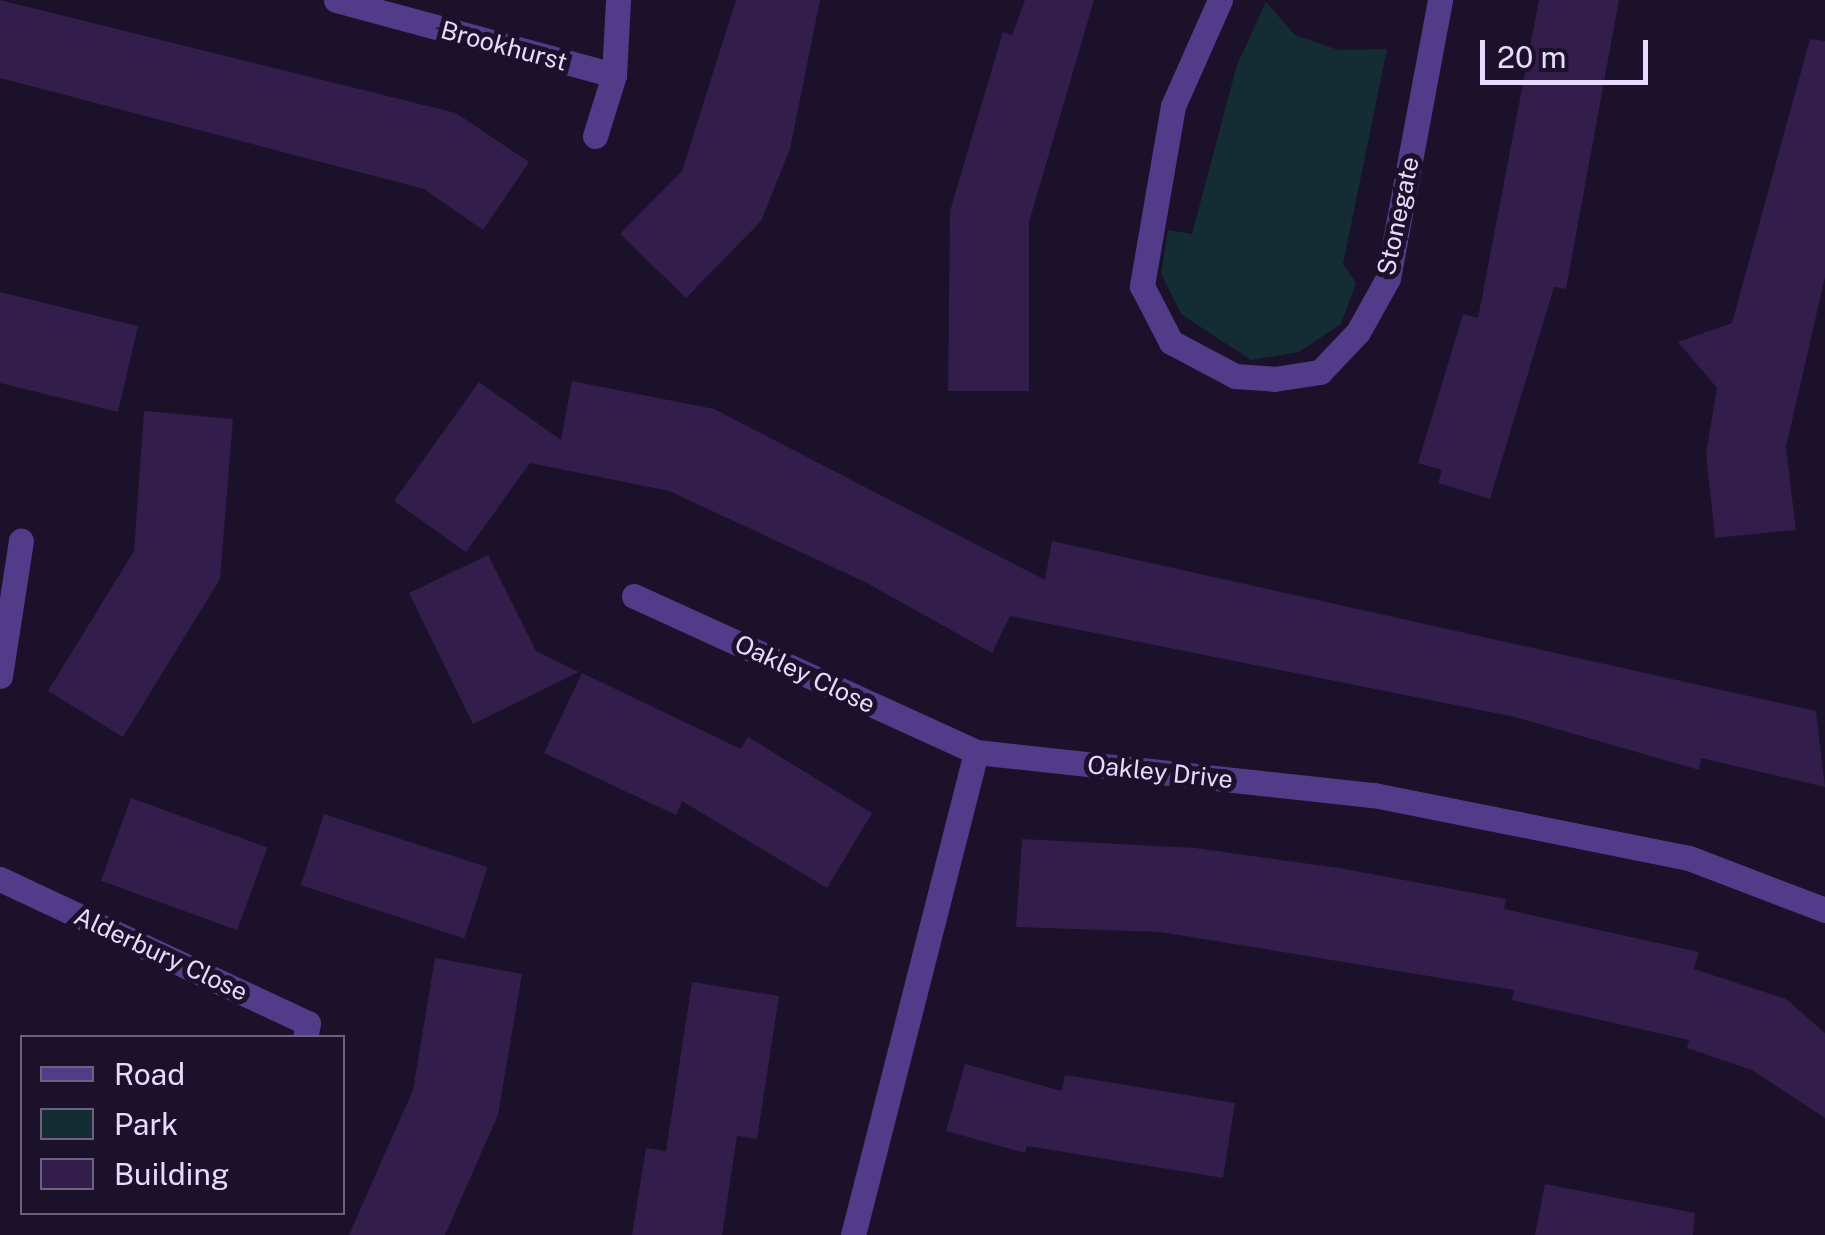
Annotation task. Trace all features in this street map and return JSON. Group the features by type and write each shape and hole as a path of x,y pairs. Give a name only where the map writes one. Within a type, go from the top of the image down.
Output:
{"street":[{"name":"Brookhurst","path":"336,0 614,76"},
{"path":"595,136 614,76 618,0"},
{"name":"Stonegate","path":"1220,0 1173,106 1142,286 1171,342 1235,376 1274,380 1320,372 1358,332 1388,278 1440,0"},
{"path":"0,676 21,541"},
{"name":"Oakley Close","path":"634,596 976,752"},
{"path":"853,1235 976,752"},
{"name":"Oakley Drive","path":"976,752 1374,795 1689,858 1825,910"},
{"name":"Alderbury Close","path":"0,879 308,1023 306,1035"}],"green space":[{"path":"1266,2 1295,35 1338,50 1387,49 1343,264 1356,283 1341,324 1299,352 1251,360 1181,314 1161,273 1168,230 1192,234 1237,65"}],"building":[{"path":"0,0 456,113 529,162 483,230 424,189 0,78"},
{"path":"736,0 820,0 790,149 761,221 686,298 620,234 682,171"},
{"path":"1025,0 1094,0 1029,222 1029,391 948,391 950,211 1003,32 1012,35"},
{"path":"1539,0 1619,0 1566,289 1554,287 1490,499 1438,483 1442,470 1418,463 1463,314 1478,318"},
{"path":"1810,39 1825,41 1825,277 1786,447 1796,530 1715,538 1706,454 1717,388 1678,342 1732,323"},
{"path":"0,292 138,326 118,412 0,383"},
{"path":"572,381 714,409 1045,580 1052,541 1816,711 1825,787 1701,758 1699,770 1515,717 1010,616 992,653 865,582 669,491 530,463 466,552 394,501 479,382 561,440"},
{"path":"144,411 233,419 220,579 123,737 48,691 134,551"},
{"path":"488,555 536,651 579,672 473,724 409,593"},
{"path":"582,673 741,749 748,737 872,813 827,888 682,801 676,815 544,753"},
{"path":"131,798 267,848 237,930 101,881"},
{"path":"324,814 488,867 464,938 301,885"},
{"path":"1022,839 1195,848 1339,868 1506,899 1504,909 1699,952 1694,969 1786,999 1825,1033 1825,1118 1752,1070 1687,1048 1689,1040 1512,1000 1514,990 1161,932 1016,927"},
{"path":"435,958 522,974 498,1115 445,1235 349,1235 413,1090"},
{"path":"692,982 779,996 757,1139 737,1136 722,1235 632,1235 646,1148 666,1151"},
{"path":"965,1064 1062,1091 1065,1075 1235,1103 1223,1178 1027,1146 1025,1153 946,1131"},
{"path":"1545,1184 1695,1213 1693,1235 1535,1235"}]}
